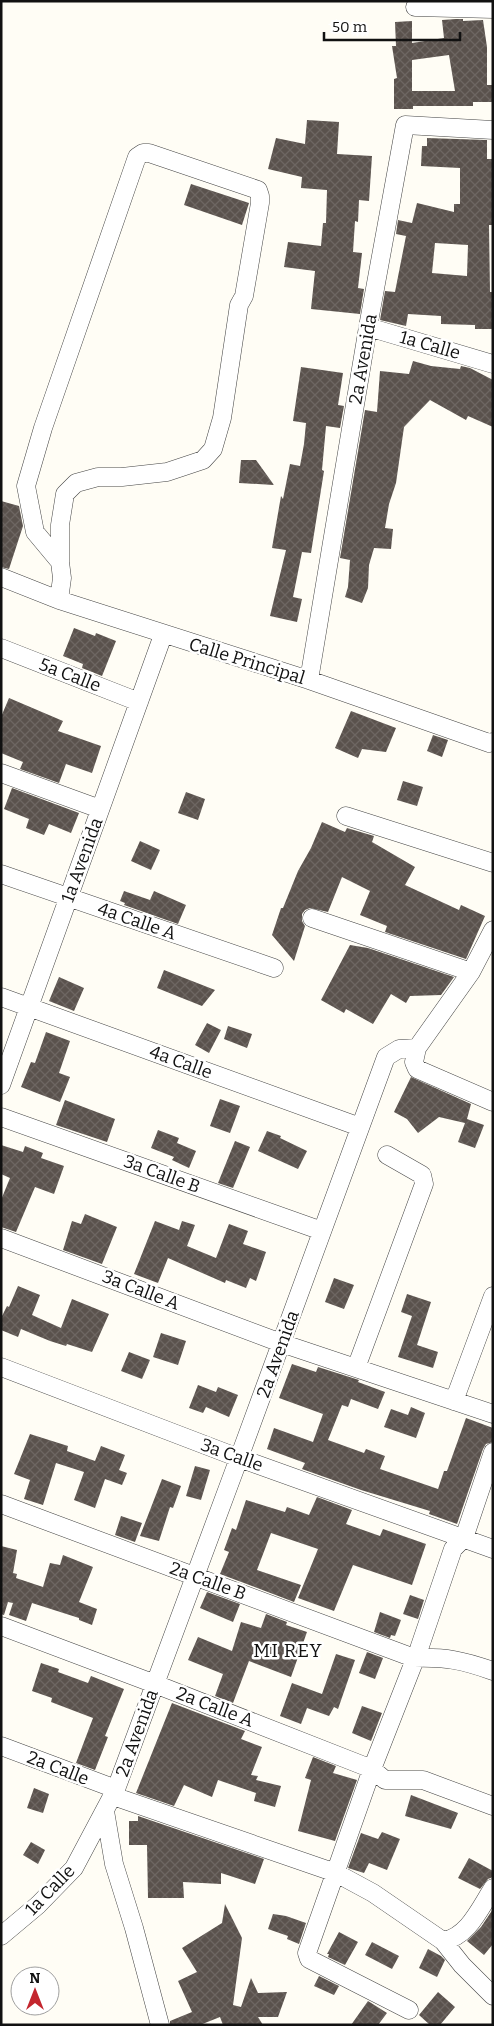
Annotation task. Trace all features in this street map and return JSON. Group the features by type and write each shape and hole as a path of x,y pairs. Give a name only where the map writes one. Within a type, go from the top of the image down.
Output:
{"street":[{"path":"415,7 493,9"},
{"name":"2a Avenida","path":"309,680 368,327 405,125 493,130"},
{"path":"59,600 62,578 60,525 66,494 76,483 98,477 122,477 167,472 203,460 213,449 222,418 239,305 244,296 260,203 258,190 149,153 143,153 137,157 43,428 26,486 35,532 60,562"},
{"name":"1a Calle","path":"368,327 493,364"},
{"name":"Calle Principal","path":"1,577 59,600 163,635 309,680 489,743 493,742"},
{"name":"1a Avenida","path":"1,1085 163,635"},
{"name":"5a Calle","path":"1,648 139,702"},
{"path":"1,773 100,809"},
{"path":"346,816 493,863"},
{"name":"4a Calle A","path":"1,874 274,968"},
{"path":"312,918 471,972"},
{"path":"493,930 471,972 417,1048 414,1062 417,1069 493,1102"},
{"name":"4a Calle","path":"1,997 360,1127"},
{"name":"2a Avenida","path":"111,1799 240,1458 386,1056 398,1049 417,1048"},
{"name":"3a Calle B","path":"1,1117 322,1231"},
{"path":"356,1368 424,1184 422,1175 388,1155"},
{"name":"3a Calle A","path":"1,1238 281,1343 493,1414"},
{"path":"454,1400 493,1296"},
{"name":"3a Calle","path":"1,1368 240,1458 493,1549"},
{"path":"409,2010 308,1959 307,1953 372,1769 419,1649 453,1549 464,1538 493,1452"},
{"name":"2a Calle B","path":"1,1504 414,1658"},
{"name":"2a Calle A","path":"1,1626 372,1769 385,1780 423,1780 493,1806"},
{"path":"414,1658 445,1657 466,1661 493,1671"},
{"name":"2a Calle","path":"1,1746 111,1799 336,1873 373,1893 443,1941 462,1965 493,1996"},
{"path":"111,1799 114,1864 134,1928 160,2025"},
{"name":"1a Calle","path":"1,1936 38,1905 74,1868 111,1799"},
{"path":"443,1941 463,1933 493,1888"}],"building":[{"path":"442,20 483,20 487,47 487,85 493,85 493,102 473,102 473,106 413,106 413,109 394,109 394,79 397,78 392,46 396,46 395,22 412,21 412,43 444,38","holes":["449,55 455,91 412,91 412,60"]},
{"path":"307,120 339,122 337,154 372,156 369,201 359,200 358,222 355,221 353,252 362,253 358,288 364,289 360,314 311,309 315,271 284,267 288,242 321,246 323,223 326,223 327,190 301,188 302,177 268,169 276,138 305,144"},
{"path":"427,138 487,140 487,159 493,159 493,225 489,225 490,292 493,292 492,329 475,329 475,325 441,324 441,316 408,314 406,326 380,320 385,291 395,292 406,236 396,234 398,220 412,223 417,203 454,212 454,204 460,204 460,168 421,166 422,146 427,146","holes":["435,243 468,245 467,276 432,273"]},
{"path":"191,184 249,203 242,225 184,205"},
{"path":"413,361 431,366 460,369 461,366 470,368 493,380 493,427 468,416 466,420 430,400 404,427 396,483 389,504 385,528 393,529 391,549 374,548 369,565 368,588 362,603 345,597 348,587 350,560 340,558 365,410 377,412 380,371 409,374"},
{"path":"301,367 343,373 338,405 344,406 340,428 326,426 322,470 324,471 311,553 302,552 293,597 302,599 297,622 270,616 286,550 272,548 281,496 283,499 290,464 300,466 304,444 306,423 293,421"},
{"path":"241,460 256,460 274,485 239,483"},
{"path":"1,501 19,506 23,526 9,569 1,567"},
{"path":"74,628 95,636 96,633 116,641 102,676 82,668 83,664 63,656"},
{"path":"9,698 63,721 58,731 101,746 92,773 66,764 59,783 20,769 23,762 1,753 1,717"},
{"path":"351,711 396,728 386,752 362,749 358,758 335,748"},
{"path":"433,735 448,740 442,757 427,751"},
{"path":"403,781 423,787 417,806 397,800"},
{"path":"12,788 79,813 71,833 49,824 44,835 26,828 29,819 4,809"},
{"path":"186,792 205,799 198,820 178,813"},
{"path":"322,822 345,832 347,828 374,836 372,842 415,867 405,885 459,910 461,905 485,916 466,959 385,932 387,926 360,915 370,891 342,877 328,912 310,908 302,914 302,921 305,926 294,961 272,935 281,908 283,908 298,871 311,848"},
{"path":"140,841 160,850 151,870 131,861"},
{"path":"124,891 150,900 154,891 186,905 178,924 124,905 125,903 120,901"},
{"path":"350,945 368,948 454,977 441,995 410,996 406,1003 391,994 373,1024 346,1009 344,1013 321,1000"},
{"path":"164,970 215,990 202,1006 157,988"},
{"path":"59,977 84,988 74,1011 49,1001"},
{"path":"207,1023 221,1030 209,1053 195,1045"},
{"path":"228,1026 252,1034 247,1048 224,1039"},
{"path":"46,1032 70,1041 59,1073 70,1077 60,1102 21,1087 31,1062 35,1063"},
{"path":"411,1077 471,1104 467,1119 484,1125 475,1148 458,1142 465,1123 439,1117 418,1133 407,1119 394,1112"},
{"path":"220,1099 240,1106 230,1133 210,1126"},
{"path":"65,1100 115,1119 107,1142 56,1125"},
{"path":"158,1130 179,1138 177,1143 196,1151 189,1168 172,1160 174,1157 151,1148"},
{"path":"267,1131 281,1136 280,1138 307,1151 298,1169 258,1151"},
{"path":"235,1141 250,1147 233,1188 218,1183"},
{"path":"1,1145 23,1152 25,1146 43,1153 41,1158 64,1166 54,1194 35,1187 16,1232 1,1227 1,1200 10,1178 1,1174"},
{"path":"85,1214 117,1227 102,1264 63,1250 72,1221 81,1224"},
{"path":"155,1221 179,1230 182,1221 195,1225 187,1246 216,1258 229,1224 248,1231 243,1244 266,1252 256,1281 250,1278 246,1288 226,1280 225,1283 168,1258 158,1283 134,1274"},
{"path":"334,1278 354,1285 344,1309 325,1302"},
{"path":"18,1286 40,1295 32,1315 61,1328 72,1299 109,1314 92,1352 50,1341 21,1329 18,1337 1,1330 1,1318 7,1306 9,1307"},
{"path":"407,1294 431,1302 417,1345 438,1352 433,1368 398,1357 412,1316 401,1312"},
{"path":"161,1333 186,1341 178,1365 153,1357"},
{"path":"129,1352 150,1360 142,1379 121,1371"},
{"path":"292,1364 316,1372 318,1367 359,1380 358,1382 385,1392 378,1409 351,1399 348,1407 342,1405 328,1440 364,1453 366,1449 385,1456 380,1469 438,1489 444,1471 447,1471 466,1418 493,1428 493,1442 486,1444 483,1449 457,1524 429,1514 430,1511 361,1490 302,1469 305,1463 267,1449 274,1428 313,1442 323,1414 279,1398"},
{"path":"198,1385 216,1392 218,1387 238,1395 229,1417 206,1407 203,1413 189,1408"},
{"path":"411,1407 425,1413 416,1438 384,1427 391,1409 408,1415"},
{"path":"30,1434 68,1446 67,1451 95,1461 101,1446 125,1455 119,1470 127,1473 122,1485 105,1479 95,1508 74,1500 84,1472 56,1463 43,1505 24,1499 30,1480 14,1474"},
{"path":"195,1466 210,1470 201,1500 186,1496"},
{"path":"162,1479 181,1486 173,1508 170,1507 159,1541 140,1536"},
{"path":"317,1497 352,1510 346,1524 380,1536 383,1529 426,1544 412,1585 353,1565 334,1611 298,1598 318,1549 271,1533 257,1570 301,1585 294,1602 220,1574 229,1552 224,1550 232,1528 236,1530 246,1500 285,1512 287,1507 309,1515"},
{"path":"121,1516 142,1523 135,1542 115,1535"},
{"path":"1,1546 17,1550 13,1573 17,1574 16,1578 43,1587 50,1563 60,1565 63,1555 93,1567 79,1602 97,1609 92,1625 79,1620 79,1618 32,1603 26,1621 9,1615 13,1603 8,1602 4,1615 1,1614"},
{"path":"207,1592 240,1604 233,1622 200,1608"},
{"path":"410,1595 424,1600 418,1619 403,1614"},
{"path":"380,1612 401,1620 395,1636 391,1635 390,1638 374,1632"},
{"path":"266,1614 287,1622 286,1625 307,1632 291,1677 249,1661 233,1703 215,1696 223,1674 188,1660 198,1637 232,1651 241,1622 261,1628"},
{"path":"367,1652 383,1658 375,1679 359,1673"},
{"path":"336,1654 355,1660 338,1709 334,1707 329,1716 307,1708 301,1724 280,1716 292,1683 322,1694"},
{"path":"41,1663 59,1669 58,1672 88,1683 91,1676 124,1689 105,1736 108,1737 95,1770 76,1763 93,1718 51,1702 52,1698 32,1691"},
{"path":"172,1703 245,1731 241,1739 262,1747 251,1775 258,1776 256,1780 281,1786 275,1807 254,1801 256,1793 218,1780 212,1797 184,1785 174,1806 136,1793"},
{"path":"362,1706 382,1713 371,1741 352,1733"},
{"path":"313,1757 336,1766 333,1773 357,1780 335,1841 298,1831 311,1780 305,1778"},
{"path":"34,1788 49,1794 43,1813 27,1808"},
{"path":"411,1795 458,1813 451,1829 405,1816"},
{"path":"138,1816 264,1859 255,1884 221,1873 221,1884 183,1882 184,1898 148,1898 147,1845 129,1845 129,1821 138,1821"},
{"path":"382,1832 400,1839 387,1870 369,1863 364,1873 348,1868 361,1833 378,1839"},
{"path":"31,1842 45,1850 38,1864 23,1855"},
{"path":"469,1858 493,1871 493,1877 488,1879 480,1889 458,1878"},
{"path":"225,1904 242,1938 233,2005 241,2007 251,1978 258,1993 287,1992 278,2017 258,2017 263,2025 223,2025 220,2017 200,2025 170,2025 170,2021 192,2012 178,1981 197,1972 182,1948 222,1923"},
{"path":"493,1909 493,1944 484,1955 467,1941 481,1927"},
{"path":"273,1914 306,1923 299,1944 287,1939 288,1936 268,1929"},
{"path":"339,1932 358,1942 345,1965 328,1957 329,1954 327,1954"},
{"path":"372,1942 399,1956 392,1969 365,1955"},
{"path":"428,1949 445,1960 437,1977 419,1968"},
{"path":"319,1976 339,1986 334,1995 314,1986"},
{"path":"438,1992 455,2007 440,2025 430,2025 419,2015"},
{"path":"368,2001 387,2013 378,2025 351,2025"}],"district":[{"name":"MI REY","path":"288,1650"}]}
